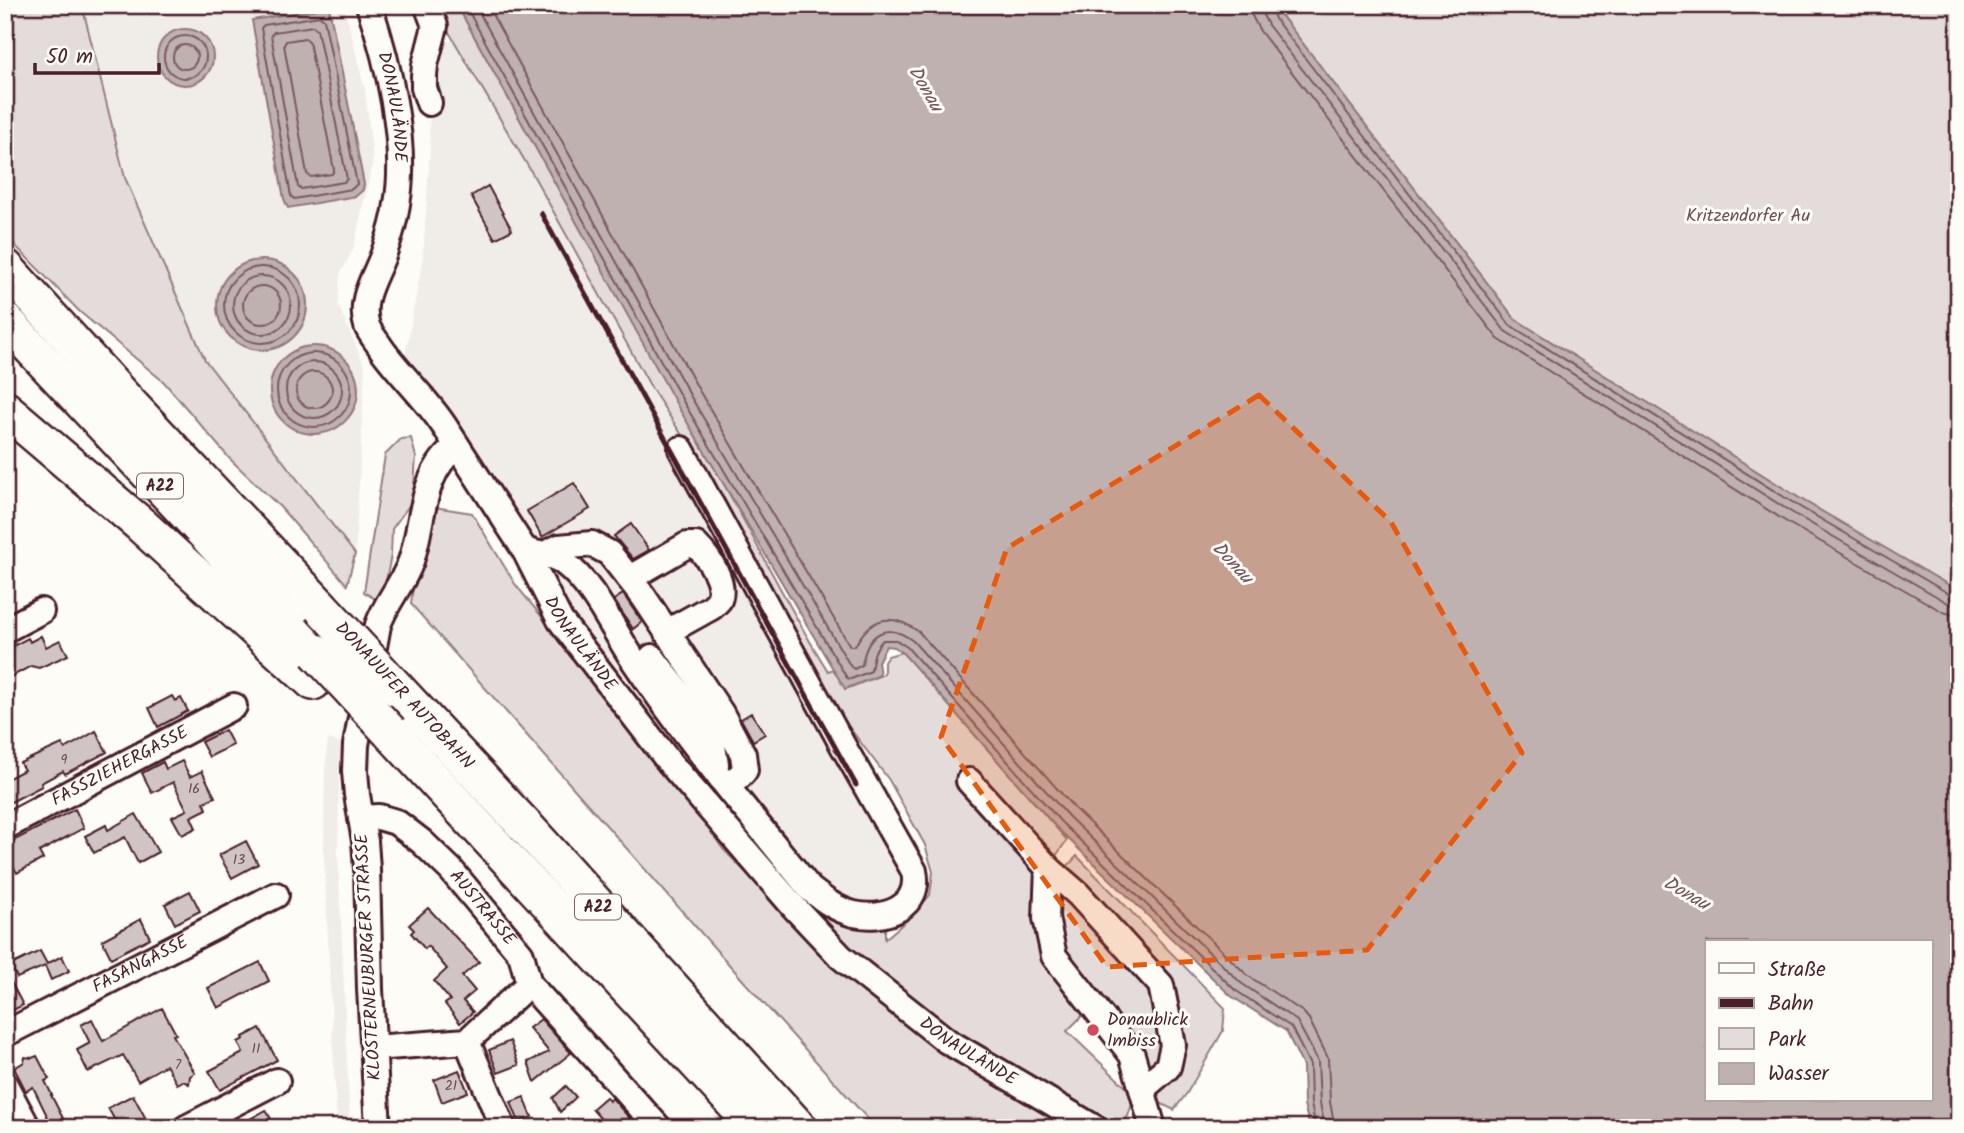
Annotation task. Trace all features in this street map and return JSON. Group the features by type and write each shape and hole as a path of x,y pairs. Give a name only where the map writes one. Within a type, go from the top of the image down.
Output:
{"highway":[{"name":"DONAUUFER AUTOBAHN","path":"5,267 799,1128"},
{"name":"DONAUUFER AUTOBAHN","path":"5,320 314,667 390,732 757,1128"},
{"path":"5,409 139,524 314,667"}],"street":[{"name":"DONAULÄNDE","path":"369,5 389,80 397,124 399,180 397,204 385,251 369,284 365,317 368,329 393,365 433,409 533,552 560,620 670,764 793,906 841,957 947,1041 1095,1128"},
{"path":"427,5 435,26 424,76 424,88 429,103"},
{"name":"KLOSTERNEUBURGER STRASSE","path":"378,1128 367,869 356,795 356,745 383,611 402,582 411,560 433,475 440,461 457,446"},
{"path":"533,552 554,556 577,574 634,661 719,776 810,889 828,903 855,914 883,914 904,906 915,890 914,871 681,449"},
{"path":"533,552 592,544 609,553 630,578 721,713 743,754 745,770 741,775 726,781 719,776"},
{"path":"630,578 687,545 696,545 703,552 721,587 719,600 712,607 667,632"},
{"path":"5,630 41,611"},
{"name":"FASSZIEHERGASSE","path":"5,827 234,706"},
{"path":"969,781 1161,985 1173,1045 1168,1067 1142,1090"},
{"name":"AUSTRASSE","path":"361,818 379,817 396,822 451,870 521,954 529,984 659,1128"},
{"path":"1048,867 1046,918 1054,956 1132,1055 1153,1128"},
{"name":"FASANGASSE","path":"5,1034 276,895"},
{"path":"374,1048 467,1041 529,984"},
{"path":"467,1041 503,1128"},
{"path":"186,1128 277,1081"},
{"path":"5,1085 28,1128"}],"highlighted area":[{"path":"1259,395 1391,522 1522,753 1367,950 1107,967 941,737 1007,548"}],"shaded area":[{"path":"82,5 344,5 365,90 373,161 353,250 340,274 338,305 365,367 355,554 205,360 125,178"},
{"path":"453,39 532,173 652,389 687,443 921,876 898,919 783,874 561,609 548,580 538,540 526,534 433,394 405,357 423,257 430,150 429,85 438,48"},
{"path":"328,739 342,744 338,855 350,1128 337,1128 324,855"}],"green space":[{"path":"27,5 82,5 125,178 205,360 355,554 347,585 281,508 229,458 164,382 80,312 5,235 5,6 23,8"},
{"path":"433,5 457,5 828,671 834,669 846,689 884,674 884,662 888,656 902,652 1067,840 1051,863 1037,868 1040,892 1088,1010 1067,1031 1128,1089 1132,1104 1121,1125 1109,1125 961,1035 880,979 809,910 819,908 885,923 885,939 912,916 930,895 933,872 925,845 889,780 827,698 687,443 652,389 532,173"},
{"name":"Kritzendorfer Au","path":"1275,5 1959,5 1959,591 1804,501 1515,319"},
{"path":"411,438 416,457 413,500 392,529 391,555 384,591 375,599 364,592 385,455 401,439"},
{"path":"434,507 472,513 515,584 674,779 723,849 770,897 957,1061 1066,1128 876,1128 411,604"},
{"path":"1077,856 1225,1008 1223,1031 1174,1110 1150,1098 1174,1065 1143,957 1149,950 1142,943 1135,949 1061,873"},
{"path":"1054,888 1147,974 1169,1047 1148,1074 1056,941"}],"water":[{"name":"Donau","path":"457,5 1275,5 1515,319 1804,501 1959,591 1959,1128 1310,1128 1304,1105 1303,1066 1286,1031 1231,996 1056,827 902,652 886,646 878,662 880,675 845,689 677,405"},
{"path":"329,7 363,190 356,196 288,208 284,199 252,20"},
{"path":"185,29 196,31 205,37 211,46 211,68 205,77 196,83 185,85 174,83 165,77 159,68 157,57 159,46 165,37 174,31"},
{"path":"262,260 279,263 294,273 304,288 307,305 304,322 294,337 279,347 262,350 245,347 230,337 220,322 217,305 220,288 230,273 245,263"},
{"path":"314,346 331,349 345,359 355,373 358,390 355,407 345,421 331,431 314,434 297,431 283,421 273,407 270,390 273,373 283,359 297,349"}],"building":[{"path":"488,186 512,230 495,239 471,196"},
{"path":"574,483 590,509 542,537 527,511"},
{"path":"631,524 649,550 633,559 614,536"},
{"path":"623,594 642,622 633,629 614,600"},
{"path":"41,636 46,647 60,640 68,655 39,668 31,666 5,680 5,650 28,638 30,642"},
{"path":"172,696 175,701 181,698 188,711 158,727 149,708"},
{"path":"751,713 765,734 753,741 741,719"},
{"path":"225,730 233,745 209,757 201,742"},
{"path":"96,731 107,752 65,774 63,771 41,783 42,786 5,805 5,780 24,770 20,763 62,744 65,749"},
{"path":"182,761 190,777 202,771 215,797 204,802 207,809 191,817 196,828 182,835 172,817 187,810 173,782 152,793 142,773 163,762 166,769"},
{"path":"75,809 84,828 39,852 43,859 17,873 14,868 5,872 5,845"},
{"path":"136,814 158,852 138,863 125,837 94,853 85,836 106,825 108,830"},
{"path":"246,841 258,864 232,878 219,855"},
{"path":"190,891 200,911 175,924 165,904"},
{"path":"428,908 479,962 462,976 475,991 463,1001 473,1012 460,1023 445,1004 450,1000 434,981 447,969 428,946 425,949 411,933 414,930 409,925"},
{"path":"141,919 150,938 111,958 102,940"},
{"path":"40,951 47,964 62,956 69,971 51,980 45,966 17,978 11,965"},
{"path":"260,962 269,981 218,1008 208,988"},
{"path":"5,971 23,1005 5,1014"},
{"path":"162,1008 176,1034 173,1035 195,1073 190,1076 189,1084 183,1081 177,1084 166,1065 138,1081 123,1055 88,1072 77,1050 90,1043 81,1025 92,1019 103,1041"},
{"path":"541,1019 571,1053 535,1082 528,1062 549,1052 529,1028"},
{"path":"260,1028 277,1060 220,1090 209,1071 243,1053 238,1042"},
{"path":"510,1041 519,1065 498,1073 489,1050"},
{"path":"37,1056 49,1079 45,1081 51,1095 68,1128 53,1128 33,1087 26,1091 14,1068 24,1062 25,1057"},
{"path":"459,1070 468,1092 442,1102 434,1080"},
{"path":"566,1086 576,1097 560,1112 553,1098"},
{"path":"133,1095 151,1128 119,1128 108,1108"},
{"path":"524,1097 532,1117 519,1122 511,1102"},
{"path":"606,1097 609,1101 612,1098 638,1128 609,1128 592,1109"},
{"path":"266,1110 276,1128 234,1128"}],"railway":[{"path":"541,213 856,785"}],"place":[{"name":"Donaublick Imbiss","path":"1093,1030"}]}
